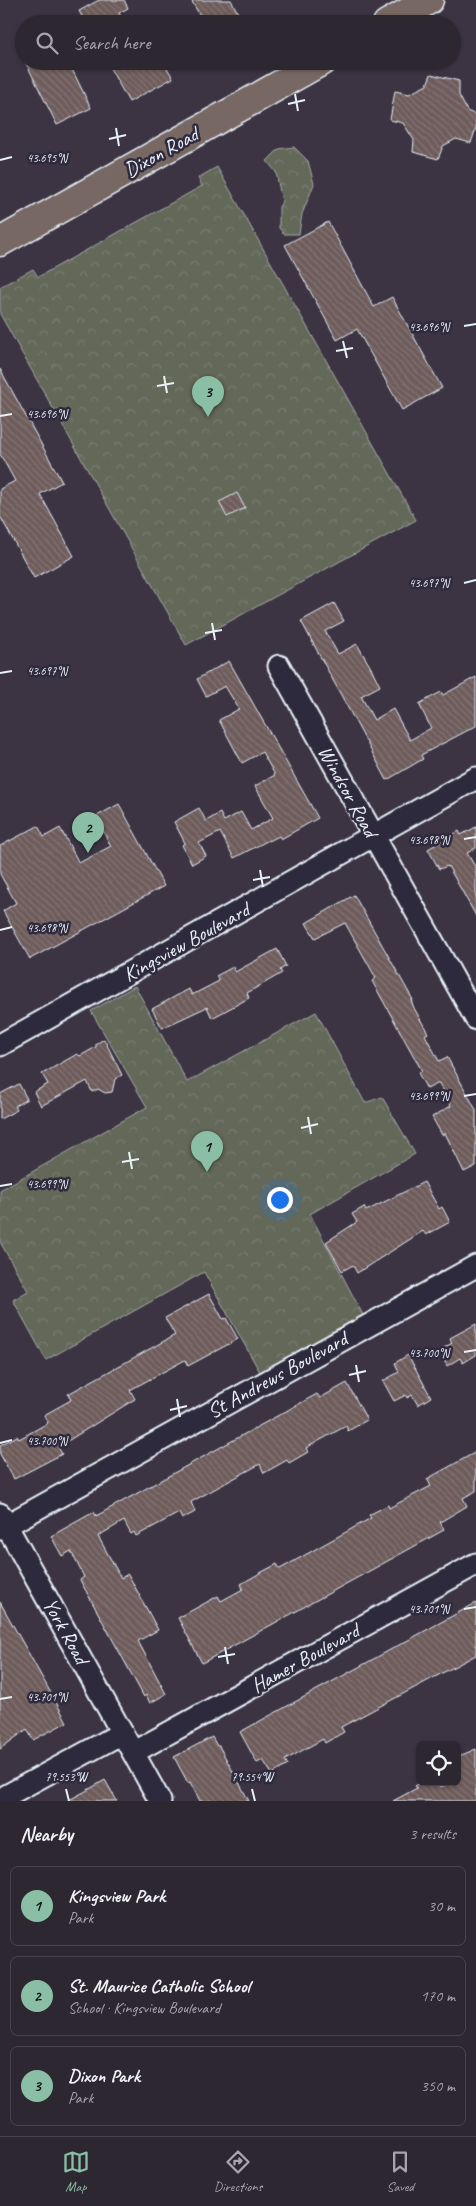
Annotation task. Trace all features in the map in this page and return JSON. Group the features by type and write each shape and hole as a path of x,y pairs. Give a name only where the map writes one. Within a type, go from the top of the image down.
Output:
{"main road":[{"path":"403,15 429,0"},
{"name":"Dixon Road","path":"0,242 306,70"}],"street":[{"name":"Windsor Road","path":"279,666 476,1020"},
{"name":"Kingsview Boulevard","path":"0,1045 374,837 476,778"},
{"name":"St Andrews Boulevard","path":"2,1522 476,1266"},
{"name":"York Road","path":"2,1522 134,1752 160,1801"},
{"name":"Hamer Boulevard","path":"134,1752 476,1564"},
{"path":"2,1801 6,1796 122,1733"}],"green space":[{"path":"294,147 308,161 314,184 302,214 299,234 284,234 279,228 279,207 282,202 276,172 267,161 279,149"},
{"path":"217,167 416,520 186,645 0,314 0,287 33,269 38,277 202,186 198,178"},
{"path":"135,986 187,1082 316,1012 365,1103 382,1097 415,1154 310,1214 363,1315 261,1374 204,1272 46,1360 13,1300 28,1291 0,1242 0,1190 147,1107 91,1011"}],"building":[{"path":"99,0 124,0 128,8 119,13 120,15 81,15 79,11"},
{"path":"191,0 231,0 239,15 200,15"},
{"path":"30,70 72,70 91,108 57,125"},
{"path":"111,70 168,70 173,78 129,102"},
{"path":"431,74 459,81 459,95 467,111 476,115 476,128 471,143 456,139 443,146 438,159 413,152 414,140 403,123 390,120 395,91 409,94 427,85"},
{"path":"328,222 374,307 392,297 442,388 402,410 357,329 337,340 285,245"},
{"path":"0,369 62,482 40,494 74,556 34,578 0,516 0,489 15,481 0,454"},
{"path":"237,493 245,508 227,517 219,502"},
{"path":"334,603 344,621 325,631 338,654 357,644 371,668 380,686 361,696 374,720 393,709 410,740 431,728 419,704 441,692 443,695 476,677 476,726 421,755 423,759 387,780 301,621"},
{"path":"229,661 318,818 281,839 279,836 269,840 234,858 220,832 199,843 206,856 192,864 182,845 185,843 174,822 199,808 206,821 220,813 224,821 241,812 251,830 273,818 255,786 275,775 262,752 242,763 219,720 239,709 225,686 206,696 197,679"},
{"path":"119,804 164,886 30,959 3,911 16,903 0,874 0,846 38,826 44,837 60,828 79,863 111,846 95,817"},
{"path":"476,827 476,848 467,853 476,868 476,916 448,866 439,869 428,849 459,831 461,835"},
{"path":"354,895 413,1000 411,1000 414,1008 428,1033 425,1035 439,1061 447,1057 476,1110 476,1166 464,1172 445,1133 442,1135 432,1117 451,1106 439,1083 427,1089 418,1073 422,1071 372,981 376,978 345,923 315,938 306,923"},
{"path":"277,949 286,966 280,970 282,973 247,993 249,998 212,1018 207,1007 162,1028 152,1009 189,989 192,995 219,981 216,976 233,967 235,972"},
{"path":"104,1039 122,1075 115,1079 112,1092 105,1093 98,1089 92,1092 87,1081 41,1106 34,1092 48,1084 42,1074 77,1054 80,1056 96,1047 96,1044"},
{"path":"19,1084 27,1099 15,1106 17,1110 0,1119 0,1094"},
{"path":"424,1182 439,1209 442,1207 450,1222 426,1235 423,1231 357,1273 353,1265 342,1271 326,1242 357,1222 352,1214 364,1207 366,1211"},
{"path":"209,1294 223,1319 226,1318 238,1339 188,1366 185,1360 130,1390 135,1399 58,1447 62,1454 14,1479 0,1454 0,1445 17,1436 19,1439 48,1423 44,1415 71,1400 68,1394 175,1335 165,1318"},
{"path":"476,1324 476,1355 463,1363 460,1358 447,1366 439,1351 452,1343 450,1338"},
{"path":"408,1355 431,1397 418,1405 412,1395 407,1398 406,1395 394,1401 383,1381 399,1372 395,1363"},
{"path":"347,1383 367,1420 348,1431 346,1426 306,1448 308,1452 289,1463 287,1460 264,1473 260,1464 191,1502 195,1512 182,1519 179,1513 136,1536 134,1532 131,1534 124,1521 98,1536 121,1578 128,1574 158,1630 138,1641 166,1694 150,1703 146,1695 144,1697 80,1580 84,1577 71,1551 62,1556 51,1536 94,1512 96,1516 317,1394 320,1398"},
{"path":"476,1452 476,1491 463,1498 467,1506 440,1522 444,1530 202,1663 178,1618 218,1596 221,1601 243,1589 241,1584 262,1572 277,1564 280,1569 371,1518 369,1515 388,1505 389,1508 431,1486 427,1479"},
{"path":"0,1602 67,1722 33,1740 27,1729 0,1749"},
{"path":"476,1603 476,1655 341,1727 344,1732 325,1743 323,1739 285,1760 288,1765 272,1774 263,1760 257,1763 240,1732"},
{"path":"212,1737 217,1746 219,1746 249,1801 200,1801 190,1782 188,1783 174,1757"},
{"path":"476,1749 476,1801 393,1801 417,1788 416,1785 461,1786 461,1755"},
{"path":"105,1780 117,1801 67,1801 86,1791"}],"place":[{"name":"Dixon Park","path":"208,417"},
{"name":"St. Maurice Catholic School","path":"88,853"},
{"name":"Kingsview Park","path":"207,1172"}]}
